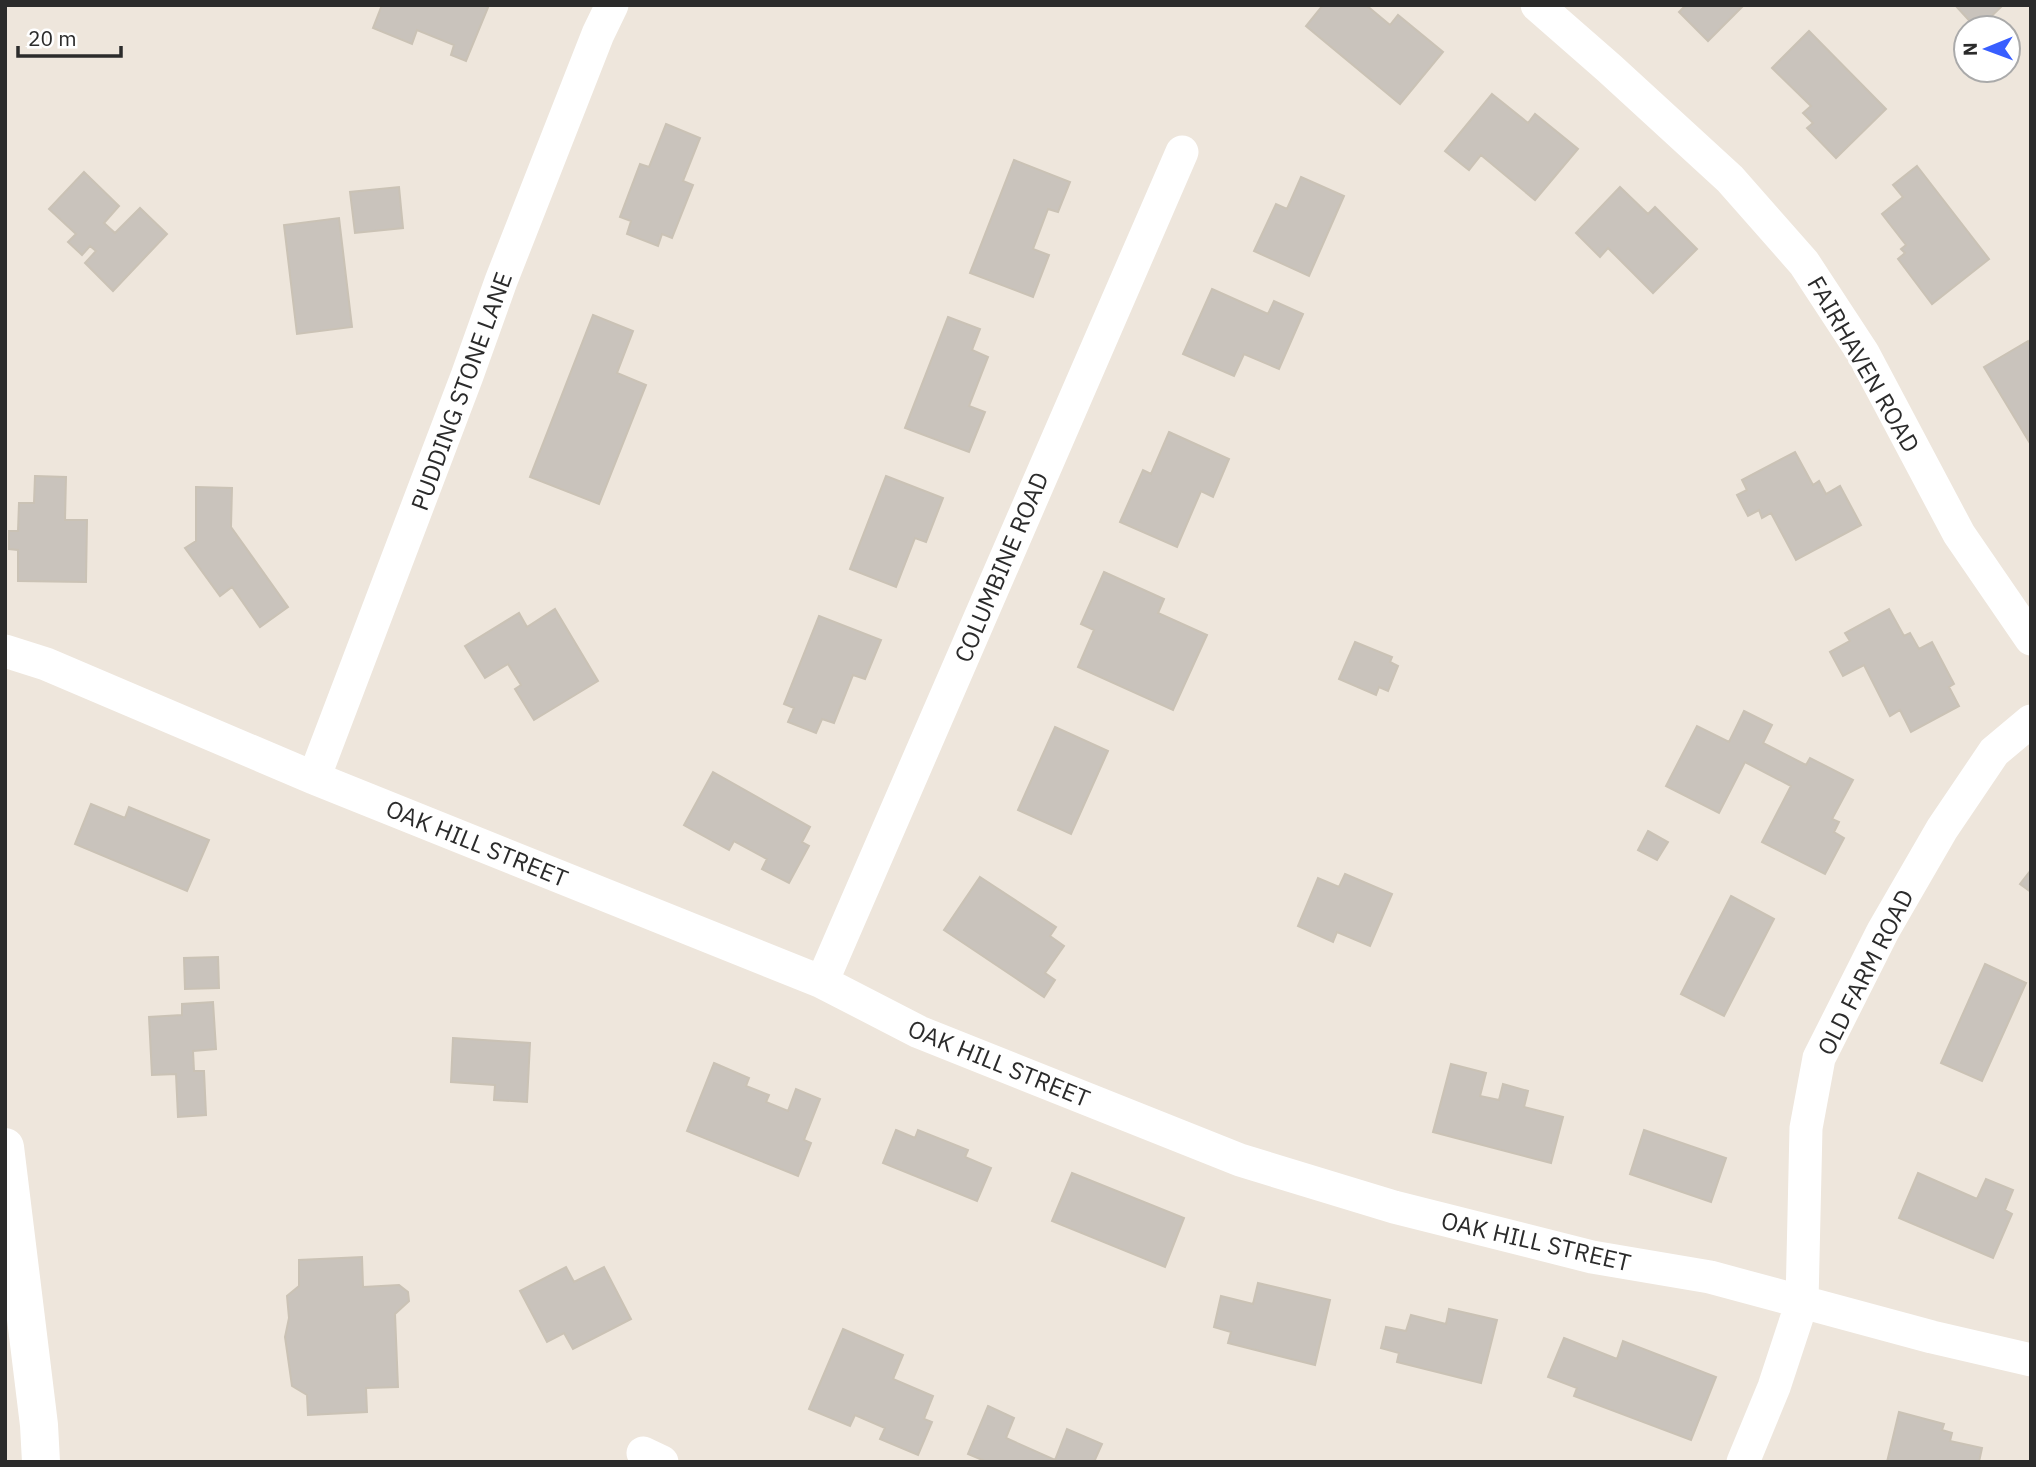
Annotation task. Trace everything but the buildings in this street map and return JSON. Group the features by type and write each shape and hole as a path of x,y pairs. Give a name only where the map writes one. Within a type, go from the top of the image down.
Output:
{"main road":[{"path":"5,1147 39,1424 41,1462"}],"street":[{"name":"PUDDING STONE LANE","path":"314,778 462,389 500,281 612,5"},
{"name":"FAIRHAVEN ROAD","path":"1537,5 1730,179 1804,263 1863,353 1959,534 2031,639"},
{"name":"COLUMBINE ROAD","path":"822,982 1182,152"},
{"name":"OAK HILL STREET","path":"5,651 46,664 314,778 822,982 919,1032 1240,1160 1394,1207 1592,1257 1710,1277 1932,1337 2031,1360"},
{"name":"OLD FARM ROAD","path":"1744,1462 1774,1387 1802,1302 1806,1128 1819,1058 1883,931 1942,829 1994,752 2031,721"}]}
